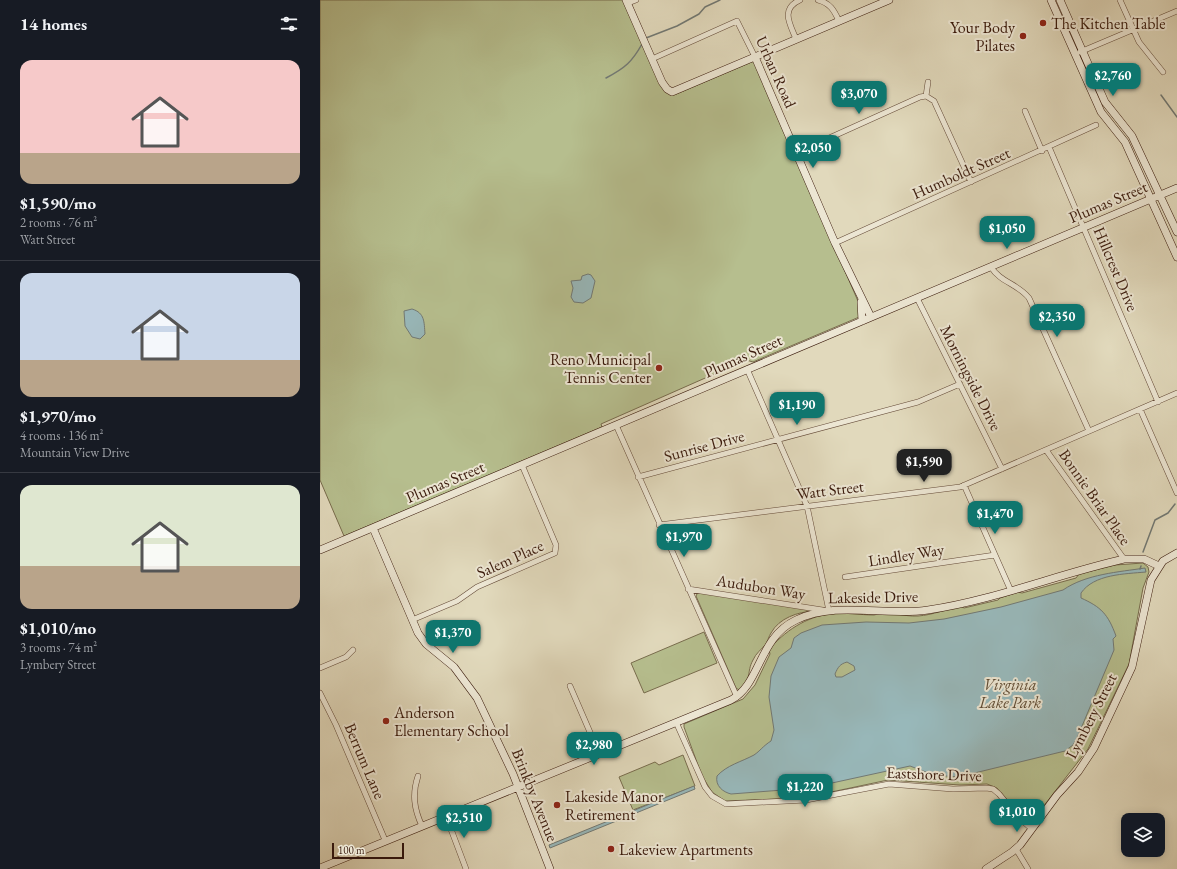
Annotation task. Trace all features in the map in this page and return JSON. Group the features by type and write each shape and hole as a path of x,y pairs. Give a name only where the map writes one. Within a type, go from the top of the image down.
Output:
{"street":[{"path":"636,0 627,2 664,86 669,91 678,91 889,0"},
{"path":"818,0 828,3 835,12 839,21"},
{"path":"1050,0 1101,112 1125,142 1177,257"},
{"path":"1060,0 1104,102 1132,136 1177,232"},
{"path":"1120,0 1142,47 1163,72"},
{"path":"796,1 789,8 788,16 796,39"},
{"path":"1075,54 1177,11"},
{"name":"Urban Road","path":"652,58 737,21 755,57 835,243 871,317"},
{"path":"926,96 928,82"},
{"path":"796,153 920,97 926,96 934,101 971,182"},
{"path":"1025,111 1042,151"},
{"name":"Humboldt Street","path":"835,243 1042,151 1096,125"},
{"name":"Hillcrest Drive","path":"1049,147 1158,402"},
{"name":"Plumas Street","path":"320,550 1177,188"},
{"path":"991,267 998,277 1020,289 1029,298 1089,431"},
{"name":"Urban Road","path":"857,288 863,308 862,321"},
{"name":"Morningside Drive","path":"917,298 1002,469"},
{"path":"747,369 807,506 829,611"},
{"name":"Sunrise Drive","path":"638,477 918,402 960,384"},
{"name":"Watt Street","path":"659,525 964,485 1177,393"},
{"path":"1140,409 1177,493"},
{"path":"616,425 659,525 737,697"},
{"name":"Bonnie Briar Place","path":"1046,450 1124,559"},
{"name":"Salem Place","path":"412,620 457,601 477,586 555,553 556,544 522,465"},
{"path":"964,485 1011,591"},
{"name":"Brinkby Avenue","path":"373,528 412,620 422,639 454,667 477,698 518,787 550,869"},
{"path":"1158,566 1177,553"},
{"name":"Lindley Way","path":"845,577 995,555"},
{"name":"Lakeside Drive","path":"324,868 386,840 737,697 748,686 764,653 779,632 801,618 829,611 920,611 1011,591 1124,559 1144,559 1158,566"},
{"name":"Lymbery Street","path":"986,869 1016,849 1057,795 1078,772 1098,740 1132,667 1148,587 1158,566"},
{"name":"Audubon Way","path":"688,589 829,611"},
{"path":"320,668 346,657 353,650"},
{"path":"570,686 599,754"},
{"name":"Berrum Lane","path":"320,693 336,725 386,840"},
{"name":"Eastshore Drive","path":"676,722 704,786 712,796 726,804 813,799 888,784 954,789 986,788 993,789 999,794 1017,816 1032,829"},
{"path":"418,776 415,791 415,806 422,826"},
{"path":"446,816 466,869"},
{"path":"1016,849 1028,869"}],"green space":[{"path":"320,0 624,0 670,93 676,94 754,61 864,315 753,362 746,360 601,424 602,427 344,536 320,480"},
{"name":"Virginia Lake Park","path":"1143,563 1148,567 1149,572 1143,588 1129,664 1088,749 1032,821 1028,821 1021,816 997,788 987,784 960,785 888,780 803,798 725,801 712,792 702,776 684,724 743,699 755,685 770,654 769,650 781,637 796,626 822,615 836,613 874,615 891,613 912,616 934,613 961,606 964,608 998,600 1018,592 1022,593 1076,578 1079,574 1115,565"},
{"path":"698,592 813,611 795,614 779,623 774,628 766,644 754,658 748,678 739,690 736,688 696,596"},
{"path":"704,632 717,663 644,693 631,663"},
{"path":"683,755 695,786 633,810 619,777 655,762 659,765"}],"water":[{"path":"588,274 591,275 595,281 591,298 583,303 574,302 571,297 573,288 571,281 581,280 582,276"},
{"path":"412,309 419,313 423,318 425,334 420,339 412,337 405,326 404,311"},
{"name":"Virginia Lake Park","path":"1145,568 1146,572 1110,576 1094,582 1081,593 1081,598 1099,608 1103,612 1110,622 1116,636 1113,639 1114,650 1077,738 1073,745 1065,751 958,777 934,775 910,766 809,788 731,794 725,792 718,786 717,776 721,772 730,766 754,755 771,741 774,730 769,697 771,676 779,657 791,648 794,638 801,633 822,625 866,622 909,623 944,619 1001,607 1063,590 1082,580 1092,577 1114,572","holes":["847,662 854,666 855,670 842,677 836,677 836,672 843,664"]},
{"path":"694,786 695,789 550,848 549,845"}],"waterway":[{"path":"646,38 677,26 699,14 705,7 720,0"},
{"path":"606,78 627,64 635,56 642,44"},
{"path":"1161,95 1177,117"},
{"path":"1143,552 1155,520 1168,513 1175,504"}],"place":[{"name":"The Kitchen Table","path":"1043,23"},
{"name":"Your Body Pilates","path":"1023,36"},
{"name":"Reno Municipal Tennis Center","path":"659,368"},
{"name":"Anderson Elementary School","path":"386,721"},
{"name":"Lakeside Manor Retirement","path":"557,805"},
{"name":"Lakeview Apartments","path":"611,849"}]}
